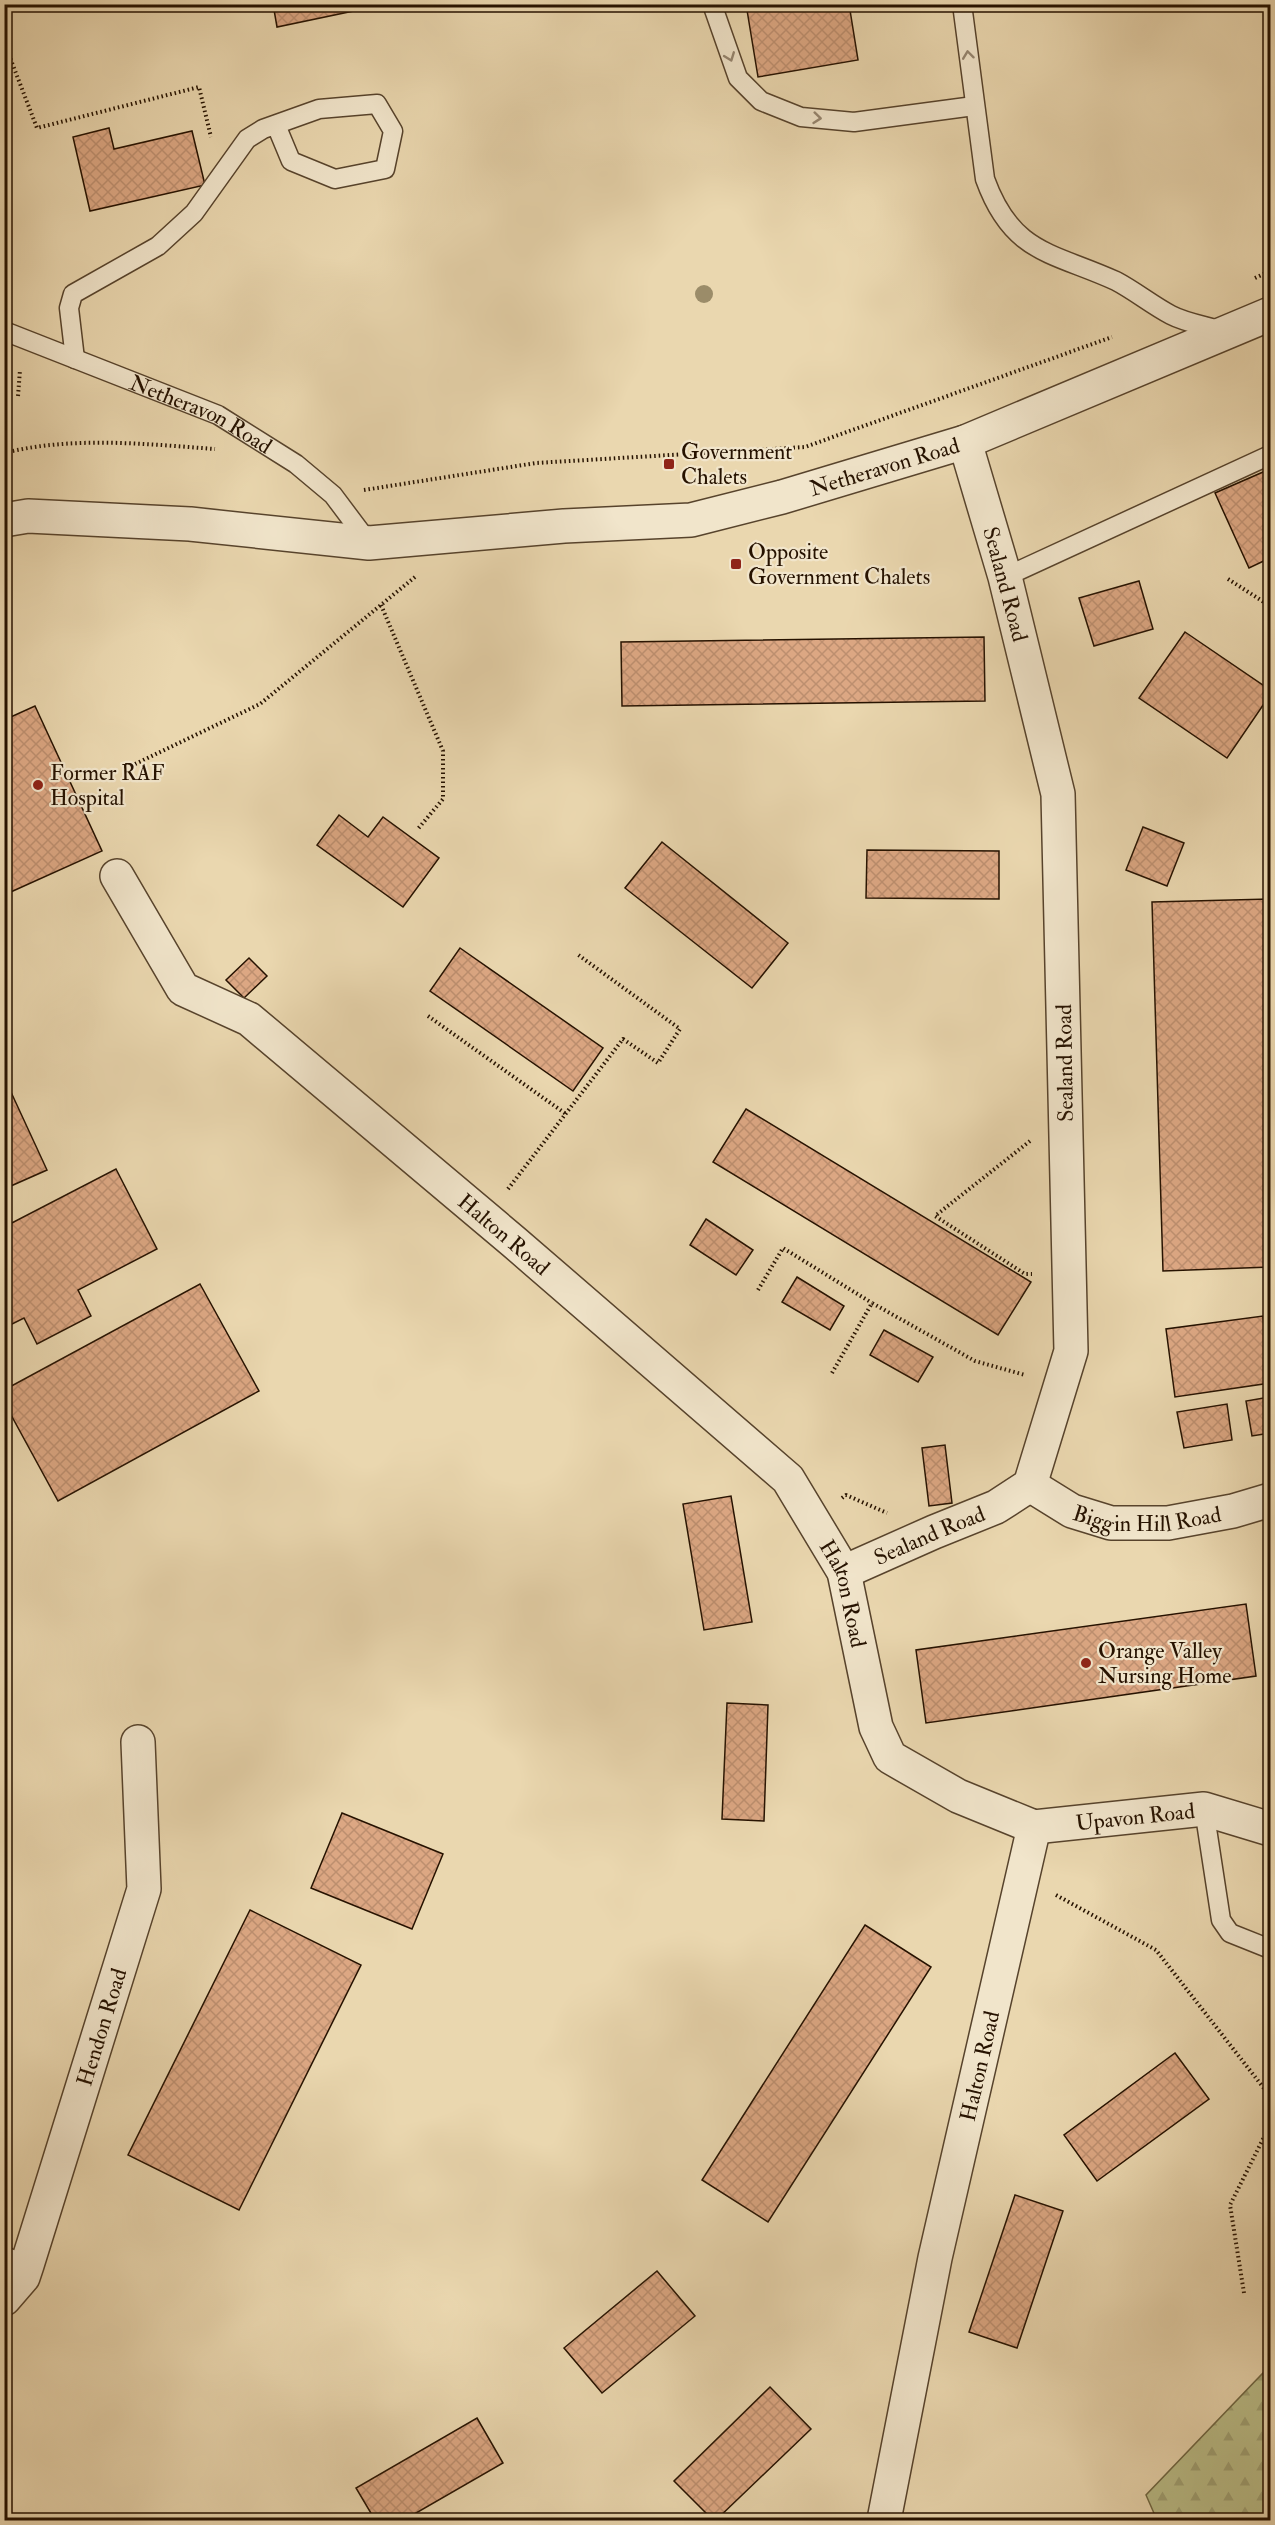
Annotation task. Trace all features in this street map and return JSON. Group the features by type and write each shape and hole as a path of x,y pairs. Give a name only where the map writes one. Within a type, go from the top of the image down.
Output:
{"street":[{"name":"Netheravon Road","path":"4,520 28,516 190,524 369,543 564,526 691,520 782,497 965,442 1270,314"},
{"name":"Sealand Road","path":"844,1572 996,1507 1030,1485 1071,1351 1058,794 1005,577 965,442"},
{"name":"Halton Road","path":"117,876 183,988 249,1019 486,1218 788,1479 844,1572 876,1727 890,1757 958,1796 1034,1827 935,2258 884,2520"},
{"name":"Biggin Hill Road","path":"1030,1485 1072,1511 1112,1523 1168,1523 1233,1511 1270,1500"},
{"name":"Hendon Road","path":"4,2299 23,2277 16,2261 144,1889 138,1742"},
{"name":"Upavon Road","path":"1034,1827 1204,1809 1270,1828"}],"lane":[{"path":"712,4 738,78 761,101 801,117 854,122 974,106"},
{"path":"962,4 985,179 994,203 1013,230 1045,254 1117,282 1172,316 1228,333"},
{"path":"75,359 69,308 73,294 158,246 194,213 247,139 263,129 276,124 319,109 376,104 393,131 386,169 335,179 291,161 276,124"},
{"name":"Netheravon Road","path":"4,331 218,416 296,464 333,495 369,543"},
{"path":"1005,577 1270,455"},
{"path":"1204,1809 1221,1920 1230,1933 1270,1948"}],"path":[{"path":"4,42 37,128 199,87 220,177"},
{"path":"1249,281 1270,271"},
{"path":"333,495 536,463 805,447 1117,336"},
{"path":"18,386 18,396"},
{"path":"4,453 37,445 140,443 222,449"},
{"path":"131,766 260,705 417,576"},
{"path":"1228,579 1270,606"},
{"path":"381,604 443,751 443,799 417,830"},
{"path":"486,1218 623,1039 658,1063 680,1029 577,954"},
{"path":"428,1016 566,1114"},
{"path":"1025,1274 935,1216 1041,1132 1066,1130"},
{"path":"758,1290 783,1248 872,1304 975,1361 1060,1385"},
{"path":"832,1373 872,1304"},
{"path":"810,1515 846,1495 909,1522 923,1537"},
{"path":"1024,1877 1156,1950 1270,2096"},
{"path":"1244,2293 1230,2205 1270,2126"}],"green space":[{"path":"1270,2370 1270,2520 1157,2520 1146,2495 1263,2373"}],"building":[{"path":"273,4 387,4 277,27"},
{"path":"746,4 849,4 858,60 758,77"},
{"path":"109,128 114,149 192,131 205,185 90,211 73,137"},
{"path":"1270,469 1270,558 1249,568 1215,493"},
{"path":"1139,581 1153,629 1094,646 1079,598"},
{"path":"1185,632 1270,690 1270,695 1227,758 1139,698"},
{"path":"984,637 985,701 622,706 621,642"},
{"name":"Former RAF Hospital","path":"35,706 102,851 4,895 4,720"},
{"path":"339,815 368,837 383,817 439,858 403,907 317,845"},
{"path":"1143,827 1184,843 1167,886 1126,870"},
{"path":"662,842 788,943 752,988 625,888"},
{"path":"867,850 999,851 999,899 866,898"},
{"path":"1270,899 1270,1267 1163,1271 1152,902"},
{"path":"460,948 603,1048 573,1091 430,991"},
{"path":"249,958 267,976 244,998 226,980"},
{"path":"4,1077 47,1170 4,1189"},
{"path":"746,1109 1031,1282 998,1335 713,1162"},
{"path":"116,1169 157,1249 78,1290 91,1316 37,1344 24,1318 4,1328 4,1227"},
{"path":"706,1219 753,1250 736,1275 690,1245"},
{"path":"797,1277 844,1306 830,1330 782,1302"},
{"path":"200,1284 259,1391 58,1501 4,1402 4,1390"},
{"path":"1263,1316 1270,1383 1175,1397 1166,1329"},
{"path":"884,1330 933,1357 918,1382 870,1355"},
{"path":"1270,1397 1270,1433 1252,1436 1246,1401"},
{"path":"1227,1404 1232,1440 1184,1448 1177,1412"},
{"path":"945,1445 952,1503 929,1506 922,1448"},
{"path":"731,1496 752,1622 704,1630 683,1504"},
{"name":"Orange Valley Nursing Home","path":"1246,1604 1256,1676 926,1723 916,1650"},
{"path":"727,1703 768,1705 764,1821 722,1819"},
{"path":"342,1813 443,1854 412,1929 311,1888"},
{"path":"250,1910 361,1965 239,2210 128,2155"},
{"path":"865,1925 931,1967 768,2222 702,2180"},
{"path":"1175,2053 1209,2099 1097,2181 1064,2135"},
{"path":"1015,2195 1063,2211 1017,2348 969,2332"},
{"path":"657,2271 695,2316 602,2393 564,2348"},
{"path":"770,2387 811,2429 716,2520 713,2520 674,2481"},
{"path":"477,2418 503,2463 404,2520 375,2520 356,2488"}],"place":[{"name":"Government Chalets","path":"669,464"},
{"name":"Opposite Government Chalets","path":"736,564"},
{"name":"Former RAF Hospital","path":"38,785"},
{"name":"Orange Valley Nursing Home","path":"1086,1663"}]}
